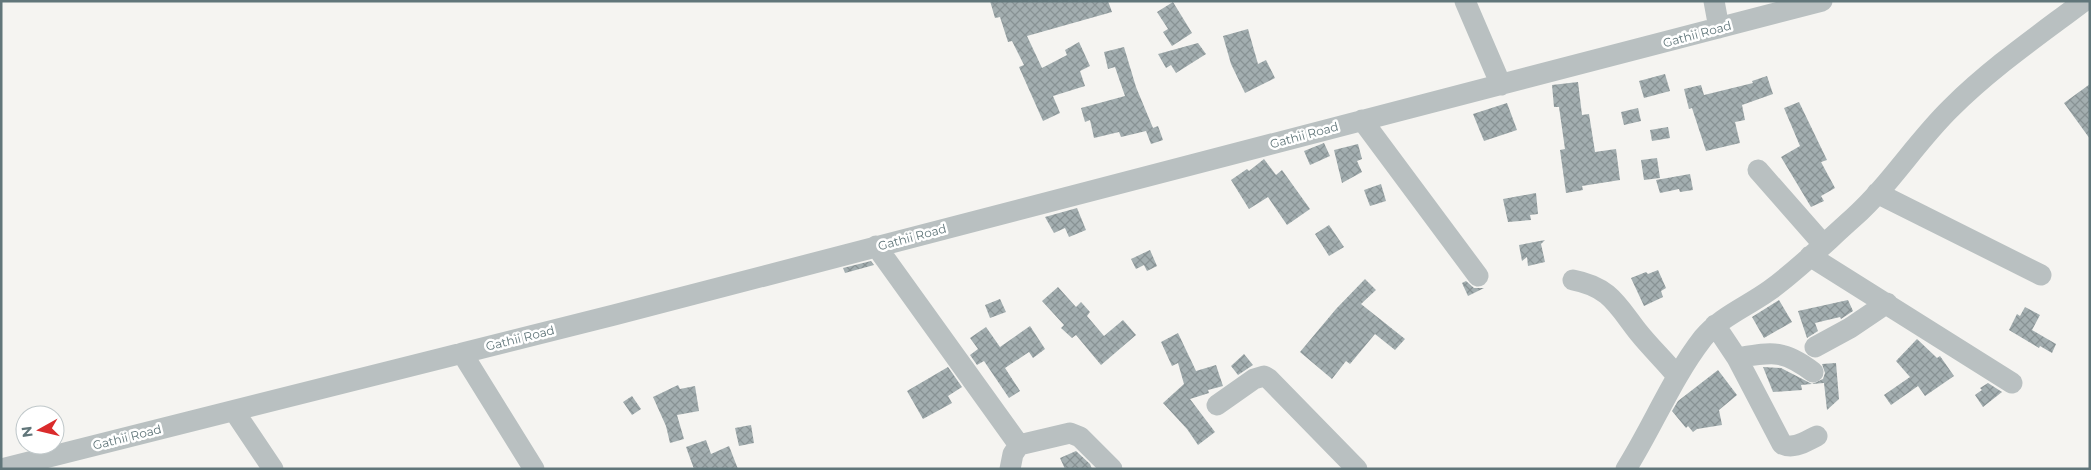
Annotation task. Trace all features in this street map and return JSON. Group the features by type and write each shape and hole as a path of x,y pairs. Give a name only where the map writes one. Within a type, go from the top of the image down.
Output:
{"street":[{"path":"1465,1 1501,85"},
{"path":"1714,1 1719,28"},
{"name":"Gathii Road","path":"1,469 462,353 1822,1"},
{"path":"1626,469 1643,442 1677,376 1702,339 1715,325 1770,290 1817,250 1855,216 1877,193 1950,108 2084,1"},
{"path":"1362,120 1478,276"},
{"path":"1758,170 1817,250 1887,303 2012,383"},
{"path":"1877,193 2041,275"},
{"path":"876,246 1018,445"},
{"path":"1572,280 1589,283 1602,289 1616,300 1640,334 1677,376"},
{"path":"1815,347 1850,328 1887,303"},
{"path":"1715,325 1737,358 1782,444 1798,445 1817,436"},
{"path":"1737,358 1771,352 1783,354 1797,360 1813,372"},
{"path":"462,353 534,469"},
{"path":"1217,405 1254,379 1264,376 1357,469"},
{"path":"234,411 273,469"},
{"path":"1010,469 1013,454 1018,445 1070,433 1080,437 1112,469"}],"building":[{"path":"990,1 1108,1 1112,12 1027,36 1042,68 1067,55 1065,50 1079,42 1090,66 1080,71 1085,86 1053,96 1060,113 1043,121 1019,67 1024,65 1012,41 1008,42 1000,17 995,18"},
{"path":"1173,2 1192,33 1172,46 1163,32 1168,29 1157,12"},
{"path":"1248,29 1258,64 1266,60 1275,78 1245,93 1231,64 1223,36"},
{"path":"1198,43 1206,54 1176,73 1171,65 1166,68 1158,54"},
{"path":"1124,47 1136,87 1153,128 1158,126 1163,140 1151,144 1146,131 1121,137 1119,132 1094,138 1090,120 1085,122 1081,108 1125,96 1115,67 1108,69 1104,52"},
{"path":"1665,74 1670,91 1644,98 1639,81"},
{"path":"1767,76 1773,94 1742,105 1745,120 1735,122 1740,143 1706,151 1692,108 1689,109 1684,89 1701,85 1704,95 1753,83 1752,81"},
{"path":"1578,82 1582,115 1589,114 1595,152 1616,149 1620,180 1582,186 1583,190 1566,193 1560,150 1565,149 1559,107 1554,107 1552,85"},
{"path":"2090,84 2090,139 2064,103"},
{"path":"1799,102 1827,160 1821,162 1835,188 1821,196 1824,201 1811,207 1781,157 1800,146 1784,108"},
{"path":"1507,103 1517,130 1484,141 1473,114"},
{"path":"1638,108 1641,121 1624,125 1621,112"},
{"path":"1668,127 1670,138 1652,141 1650,130"},
{"path":"1324,143 1330,156 1310,165 1304,151"},
{"path":"1358,144 1362,159 1357,161 1362,172 1342,183 1334,150"},
{"path":"1657,158 1660,178 1644,180 1641,160"},
{"path":"1264,159 1276,175 1282,170 1310,209 1287,225 1268,197 1249,209 1231,180 1247,169 1249,171"},
{"path":"1690,174 1693,190 1680,192 1679,189 1660,193 1656,180"},
{"path":"1381,184 1386,201 1370,206 1364,190"},
{"path":"1536,193 1538,214 1530,215 1531,220 1508,222 1503,199"},
{"path":"1077,208 1086,230 1069,237 1065,228 1054,233 1045,217"},
{"path":"1329,225 1344,247 1329,256 1315,234"},
{"path":"1545,240 1541,244 1545,262 1528,266 1527,257 1522,261 1519,245"},
{"path":"1150,250 1157,266 1147,271 1144,265 1136,269 1131,259"},
{"path":"871,261 874,265 845,273 843,268"},
{"path":"1658,270 1666,288 1661,291 1663,297 1644,306 1631,278"},
{"path":"1365,279 1376,290 1361,304 1405,339 1395,350 1375,334 1350,364 1346,361 1332,379 1300,352 1336,309"},
{"path":"1466,281 1474,288 1484,288 1468,296 1462,283"},
{"path":"1058,287 1076,307 1081,302 1090,312 1087,316 1104,336 1123,320 1136,335 1101,365 1076,335 1072,338 1061,328 1064,325 1042,301"},
{"path":"1000,299 1006,312 990,318 985,305"},
{"path":"1779,300 1792,322 1764,338 1752,317"},
{"path":"1848,300 1853,311 1841,319 1840,317 1815,323 1818,331 1807,338 1798,311"},
{"path":"2025,307 2040,315 2032,330 2056,344 2052,353 2040,346 2039,348 2009,330 2017,314 2020,316"},
{"path":"1030,326 1045,349 1033,358 1029,352 1005,368 1020,391 1009,398 984,361 977,365 970,355 978,349 970,338 986,327 1000,347"},
{"path":"1178,333 1196,371 1216,365 1223,386 1208,390 1209,393 1190,399 1215,432 1198,445 1187,429 1163,403 1184,384 1178,363 1172,366 1161,342"},
{"path":"1917,339 1937,358 1940,356 1954,376 1925,396 1918,386 1891,405 1884,395 1910,377 1896,361"},
{"path":"1244,354 1253,365 1238,375 1231,366"},
{"path":"1836,363 1839,399 1827,410 1824,383 1812,384 1823,379 1825,373 1822,364"},
{"path":"948,367 962,387 948,396 952,403 923,419 907,391"},
{"path":"1763,367 1781,368 1812,384 1801,385 1802,390 1773,392"},
{"path":"1718,370 1737,395 1719,410 1722,425 1697,429 1693,432 1688,426 1686,428 1672,411 1678,401"},
{"path":"1988,383 2002,392 1983,407 1975,395 1982,390 1980,388"},
{"path":"678,385 680,389 695,386 699,411 677,415 684,439 670,443 666,426 653,397"},
{"path":"632,396 641,409 632,415 623,402"},
{"path":"751,425 754,443 739,446 735,428"},
{"path":"706,440 711,454 729,446 738,469 694,469 686,447"},
{"path":"1076,451 1090,464 1092,469 1065,469 1060,458"}]}
